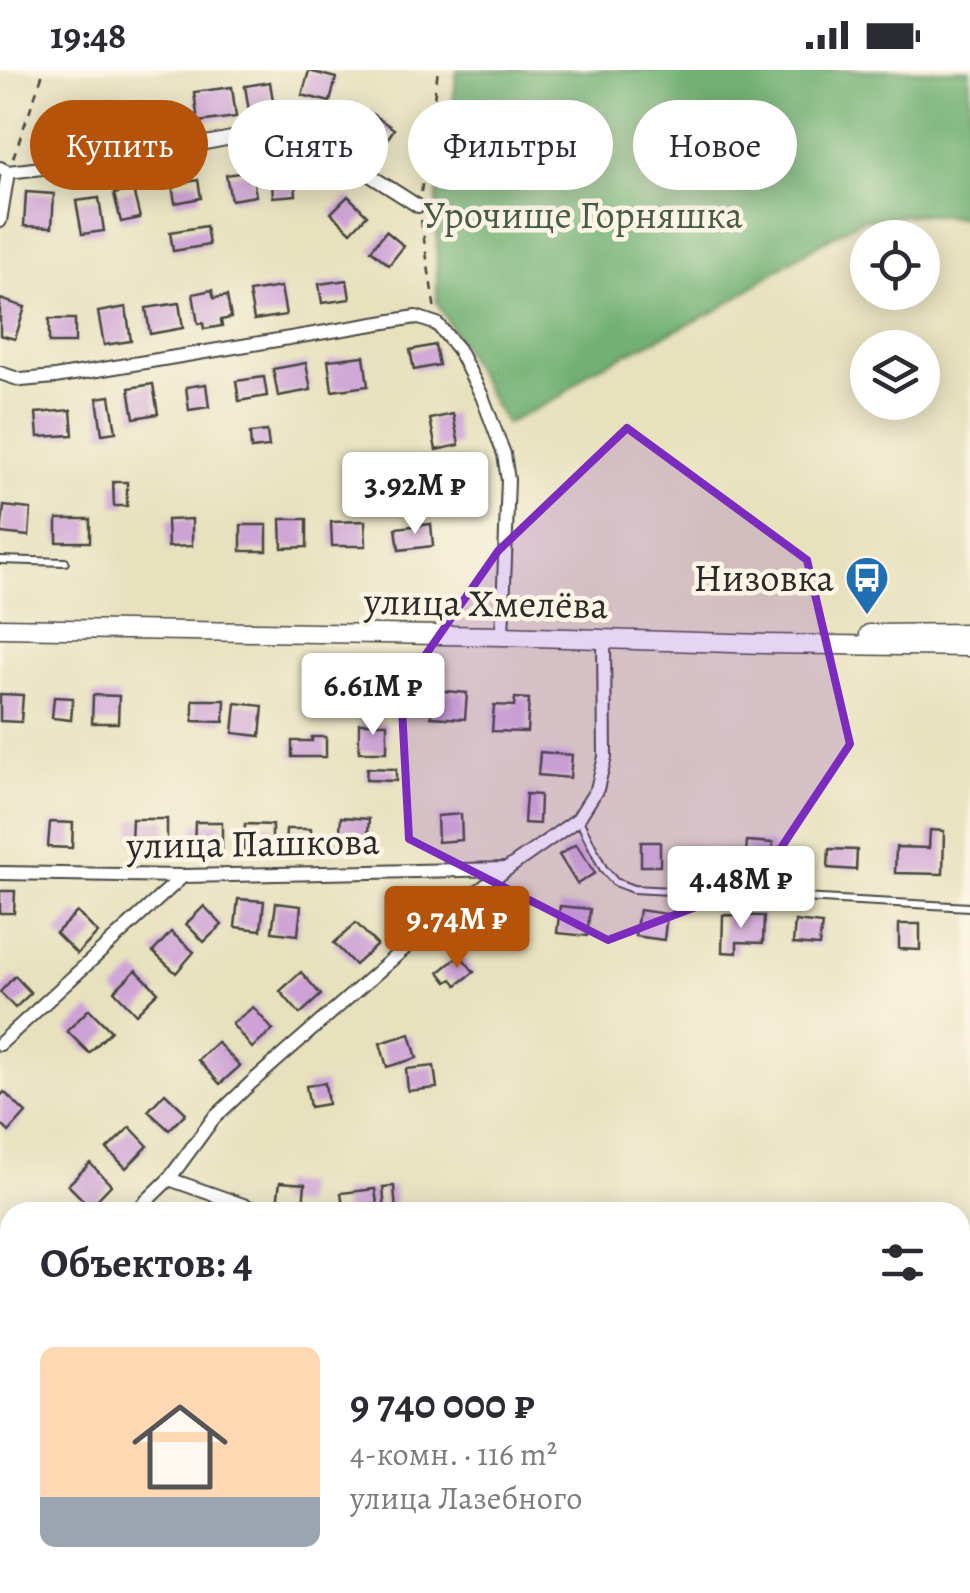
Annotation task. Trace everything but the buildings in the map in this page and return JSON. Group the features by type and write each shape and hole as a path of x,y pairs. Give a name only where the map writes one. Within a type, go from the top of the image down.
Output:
{"main road":[{"name":"улица Хмелёва","path":"0,628 970,647"},
{"path":"604,638 682,634 970,634"}],"street":[{"path":"0,221 4,170 127,158 242,136 313,139 418,206"},
{"path":"0,373 21,380 55,377 416,317 438,324 458,349 482,396 504,454 508,480 502,636"},
{"path":"146,1202 213,1120 252,1082 413,941 578,819 596,789 605,758 604,638"},
{"name":"улица Пашкова","path":"0,873 184,876 507,869"},
{"path":"0,1044 184,876"},
{"path":"169,1178 235,1202"}],"lane":[{"path":"0,560 65,562"},
{"path":"578,819 602,868 615,882 633,889 970,907"}],"path":[{"path":"4,170 44,70"},
{"path":"438,70 418,206 438,324"}],"highlighted area":[{"path":"627,428 807,560 850,744 757,884 608,940 409,839 401,690 498,551"}],"green space":[{"name":"Урочище Горняшка","path":"457,70 970,70 970,218 918,214 850,220 850,226 718,310 590,371 560,397 505,424 437,302 438,190 613,190 613,100 453,100"}],"place":[{"name":"Низовка","path":"867,616"}]}
